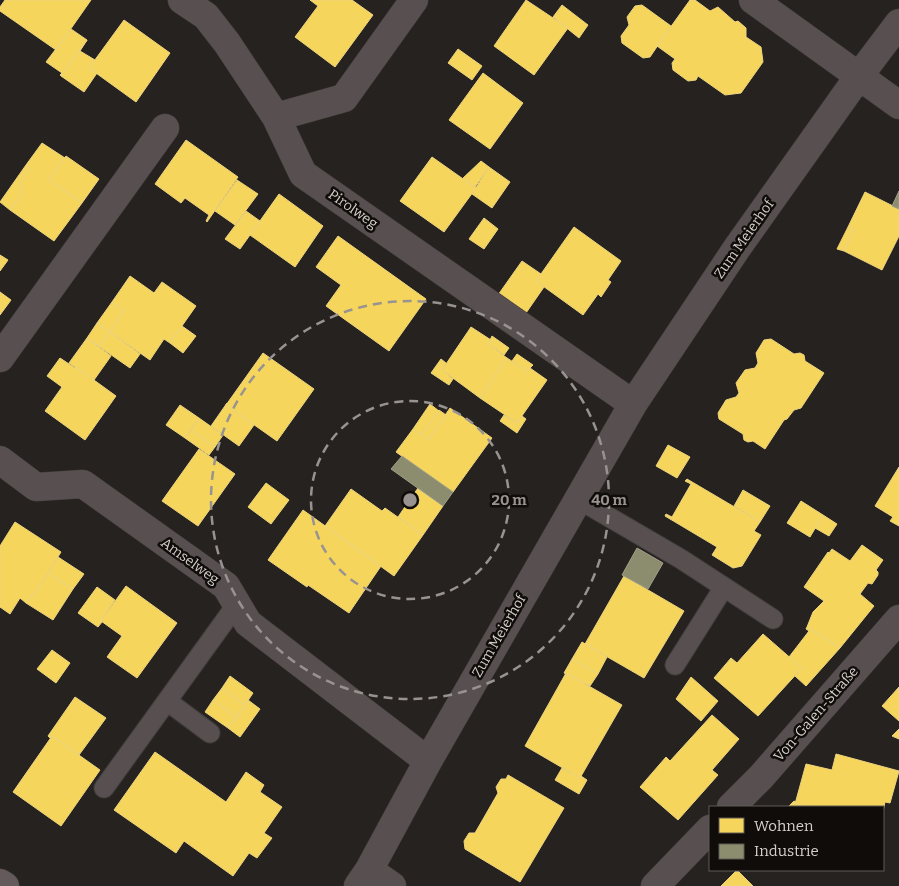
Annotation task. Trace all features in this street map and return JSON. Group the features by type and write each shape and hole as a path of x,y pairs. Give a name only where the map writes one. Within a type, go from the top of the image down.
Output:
{"main road":[{"path":"0,883 5,886"}],"street":[{"name":"Pirolweg","path":"182,0 212,8 227,43 276,117 303,174 633,404"},
{"path":"276,117 344,98 414,0"},
{"path":"753,0 899,105"},
{"name":"Zum Meierhof","path":"364,881 428,761 633,404 736,248 899,23"},
{"path":"0,358 165,128"},
{"name":"Amselweg","path":"0,460 36,487 83,484 226,586 248,623 428,761"},
{"name":"Von-Galen-Straße","path":"733,806 761,777 899,619"},
{"path":"655,886 709,830"},
{"path":"364,881 392,886"}],"lane":[{"path":"578,499 681,559 773,619"},
{"path":"675,665 724,587"},
{"path":"104,788 237,604"},
{"path":"167,700 210,733"}],"building: Wohnen":[{"path":"5,0 91,0 56,50 0,11 0,7"},
{"path":"310,0 352,0 373,15 335,67 295,37 318,6"},
{"path":"526,0 568,28 534,75 494,46"},
{"path":"690,0 695,0 710,11 718,7 735,22 738,21 746,28 746,37 761,47 763,62 741,93 725,95 698,76 696,80 688,81 673,70 672,63 675,59 657,46"},
{"path":"562,5 588,25 579,38 553,17"},
{"path":"642,5 671,26 650,57 643,58 622,43 621,36 629,25 627,17 635,6"},
{"path":"124,20 170,53 136,102 89,68"},
{"path":"71,29 87,40 61,76 62,73 46,62"},
{"path":"87,40 80,51 95,60 89,68 97,73 84,92 61,76"},
{"path":"458,49 482,66 472,80 448,63"},
{"path":"483,73 523,103 490,149 449,120"},
{"path":"186,140 238,177 207,222 209,215 185,198 181,203 155,184"},
{"path":"42,143 65,158 49,180 82,203 54,241 10,210 22,193 20,182 30,168 26,165"},
{"path":"66,156 99,179 82,203 49,180"},
{"path":"432,157 476,188 444,232 400,201"},
{"path":"481,161 489,167 475,187 462,179"},
{"path":"26,165 30,168 20,182 22,193 10,210 0,202"},
{"path":"489,167 510,182 492,208 472,194"},
{"path":"237,180 258,194 235,225 215,211"},
{"path":"865,192 899,209 899,236 882,270 844,251 854,230 848,227"},
{"path":"279,194 323,226 295,267 250,235"},
{"path":"246,211 260,221 240,249 225,239"},
{"path":"484,218 498,229 484,249 469,239"},
{"path":"574,227 621,261 608,280 611,282 601,297 598,294 583,315 536,281"},
{"path":"848,227 854,230 844,251 837,249"},
{"path":"338,236 426,299 389,351 326,306 341,285 316,267"},
{"path":"0,255 8,260 0,271"},
{"path":"522,261 541,274 536,281 544,287 526,313 498,295"},
{"path":"130,276 154,293 162,282 196,306 170,343 164,339 150,360 110,332 124,311 112,302"},
{"path":"0,292 11,300 0,315"},
{"path":"112,302 124,311 110,332 97,323"},
{"path":"97,323 110,332 99,346 87,338"},
{"path":"182,326 196,336 183,353 170,343"},
{"path":"471,327 491,340 488,344 507,358 480,398 442,370"},
{"path":"110,332 140,354 130,368 87,338 99,346"},
{"path":"492,336 509,348 504,355 488,344"},
{"path":"87,338 111,356 94,380 69,363"},
{"path":"771,339 794,354 800,353 804,355 805,361 824,373 801,408 794,410 784,420 765,449 753,441 748,442 744,440 743,434 719,419 718,413 726,400 736,397 739,393 736,383 745,370 755,368 758,363 756,353 764,340"},
{"path":"263,353 314,389 277,441 226,405"},
{"path":"517,354 533,365 527,371 512,361"},
{"path":"60,358 76,367 116,396 85,440 45,411 62,387 47,376"},
{"path":"507,358 527,371 530,368 547,380 517,423 480,398"},
{"path":"441,359 446,363 442,370 453,379 449,385 431,373"},
{"path":"227,403 226,405 254,425 239,446 211,426"},
{"path":"430,404 439,411 421,435 413,429"},
{"path":"180,405 199,418 185,438 166,425"},
{"path":"450,408 492,438 453,492 396,452 413,429 428,440"},
{"path":"439,410 446,415 428,440 421,435"},
{"path":"504,415 517,423 522,416 526,419 517,433 500,421"},
{"path":"199,418 223,435 215,447 191,430"},
{"path":"191,430 215,447 209,455 185,438"},
{"path":"668,445 690,457 677,478 656,466"},
{"path":"199,449 235,474 198,526 162,501"},
{"path":"899,467 899,526 890,521 893,517 875,506"},
{"path":"687,479 760,522 754,531 761,535 742,566 733,568 712,555 717,547 665,516 666,514 672,517 691,484 685,481"},
{"path":"266,483 289,500 271,524 248,507"},
{"path":"418,488 443,506 423,535 398,517"},
{"path":"351,489 382,511 385,508 423,535 394,576 325,526"},
{"path":"743,490 770,506 760,522 734,506"},
{"path":"801,501 823,515 810,537 787,523"},
{"path":"303,510 381,566 349,613 268,560"},
{"path":"823,515 837,524 829,536 815,528"},
{"path":"15,522 61,552 34,595 26,603 20,598 10,614 0,607 0,546"},
{"path":"862,545 883,560 876,570 878,575 872,584 868,583 860,594 874,606 840,648 807,627 813,612 824,601 804,587 832,549 850,561"},
{"path":"58,557 84,574 73,589 48,573"},
{"path":"48,573 73,589 53,620 26,603 34,595"},
{"path":"624,576 684,611 644,678 585,644"},
{"path":"126,586 177,623 137,678 107,657 122,636 101,621"},
{"path":"97,587 115,600 98,627 78,613"},
{"path":"807,627 840,648 806,686 795,676 802,668 789,657 809,631 806,629"},
{"path":"763,634 802,668 758,716 714,678 731,658 737,663"},
{"path":"582,642 607,657 598,674 572,659"},
{"path":"52,650 70,663 56,683 37,669"},
{"path":"572,659 598,674 590,686 564,673"},
{"path":"566,673 622,705 580,778 525,746"},
{"path":"230,676 253,693 245,705 222,688"},
{"path":"691,677 718,701 701,721 676,699"},
{"path":"899,687 899,721 882,706"},
{"path":"222,688 245,705 237,717 213,700"},
{"path":"75,697 106,718 79,755 52,736 50,738 48,736"},
{"path":"213,700 237,717 228,728 205,712"},
{"path":"248,700 260,709 240,737 228,728"},
{"path":"712,715 739,739 712,770 718,775 678,820 640,787 666,757 670,761"},
{"path":"899,729 899,739 892,736"},
{"path":"52,736 100,770 61,826 13,792"},
{"path":"155,752 226,802 246,772 264,785 260,792 282,807 264,833 272,838 257,858 249,853 233,876 184,841 176,853 114,810"},
{"path":"836,754 899,771 890,803 885,802 884,807 803,806 795,804 806,764 832,770"},
{"path":"562,768 587,780 579,794 555,780"},
{"path":"508,775 564,808 520,882 465,849 464,841 469,833 475,833 498,793 496,787 501,779 506,779"},
{"path":"794,801 796,802 795,804 803,806 789,806"},
{"path":"738,871 753,886 721,886"}],"building: Industrie":[{"path":"899,191 899,209 892,206"},
{"path":"402,456 453,492 443,506 391,469"},
{"path":"637,548 663,563 648,589 622,575"}]}
